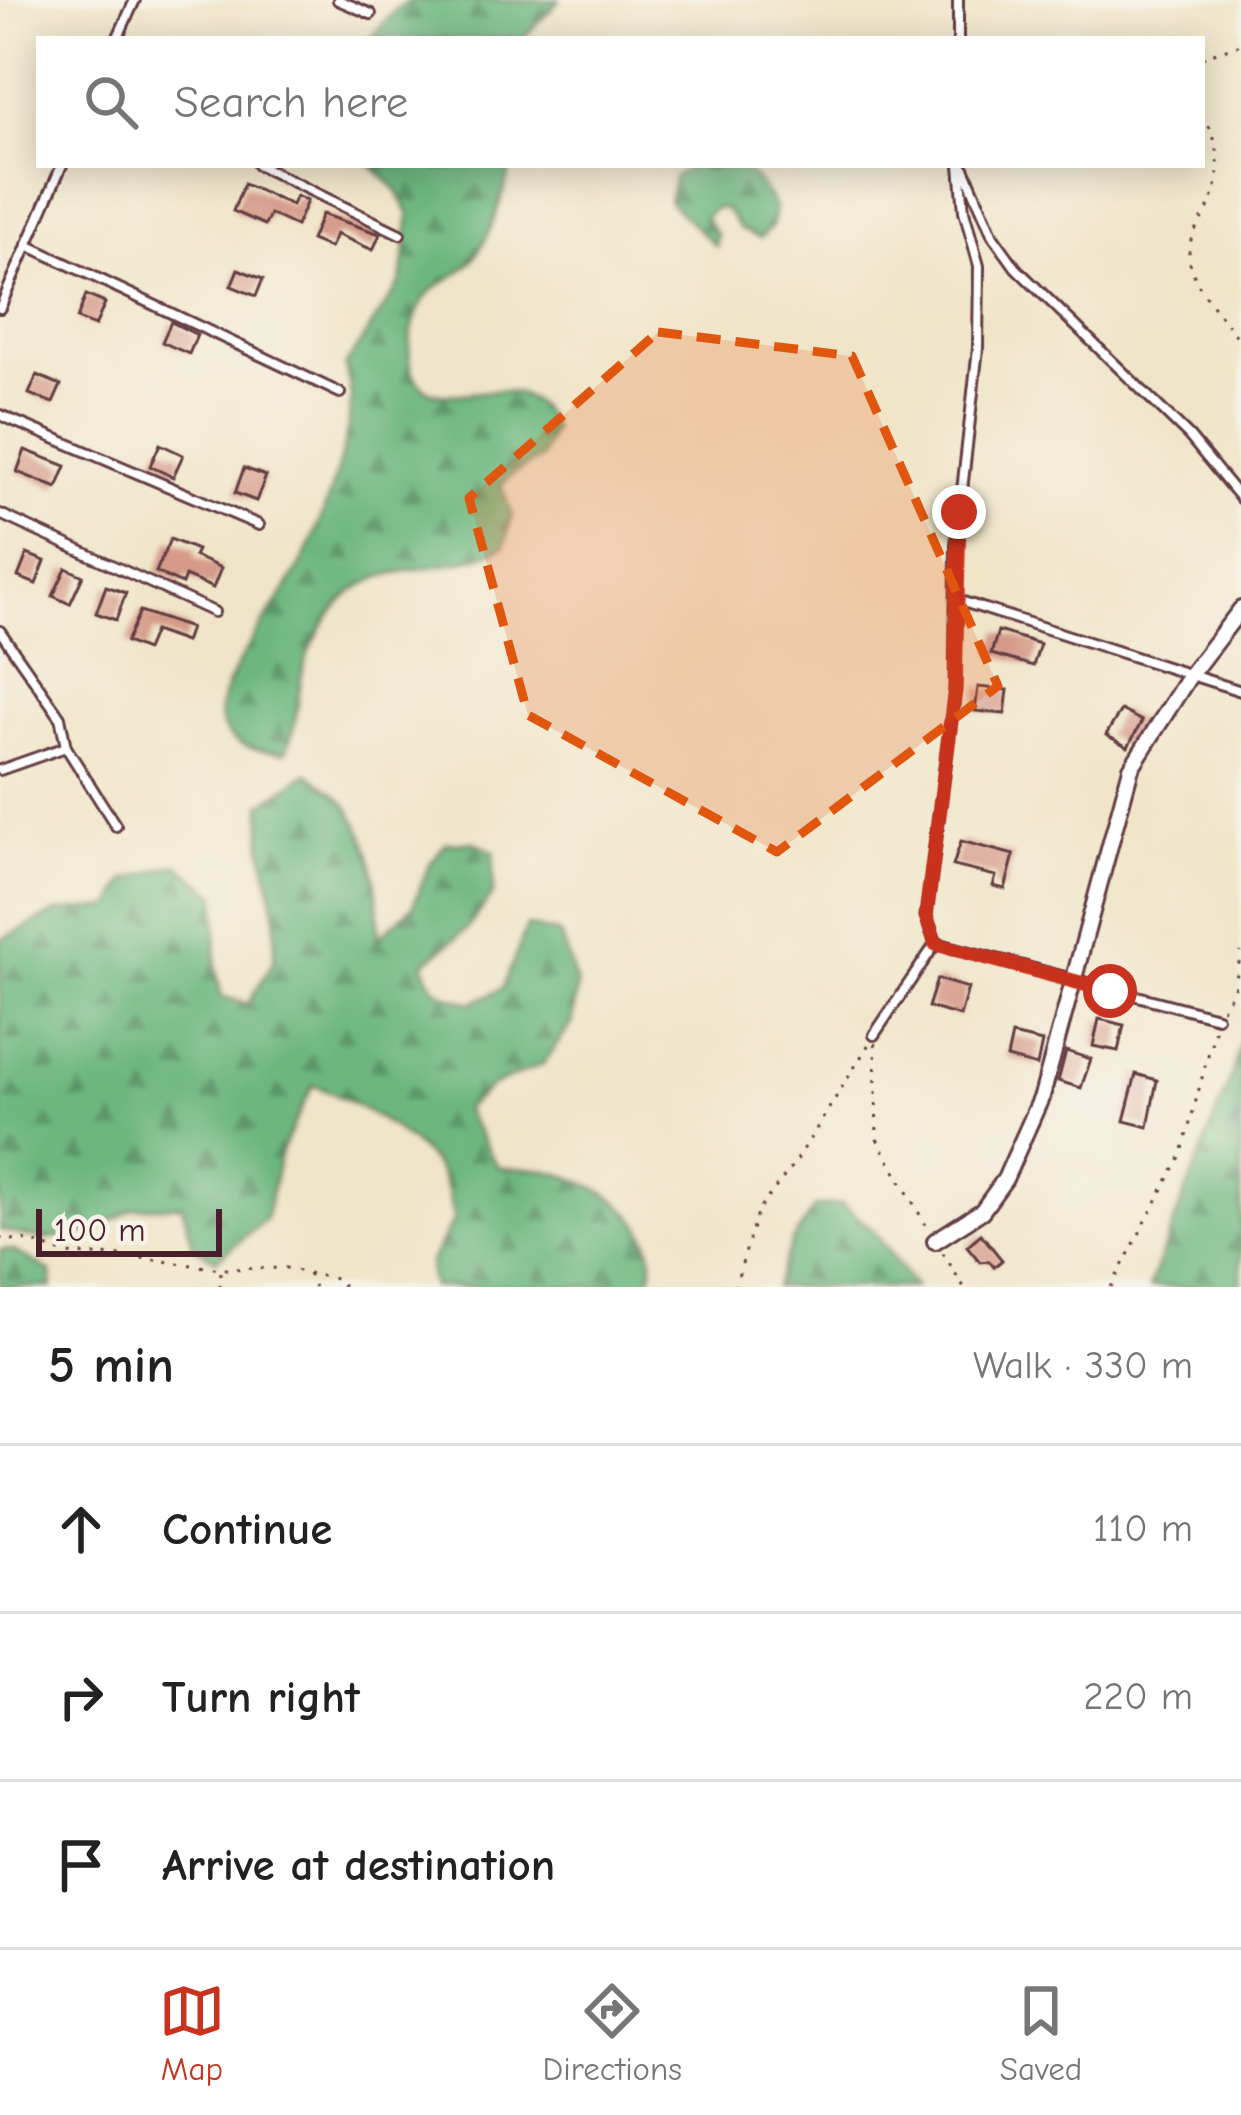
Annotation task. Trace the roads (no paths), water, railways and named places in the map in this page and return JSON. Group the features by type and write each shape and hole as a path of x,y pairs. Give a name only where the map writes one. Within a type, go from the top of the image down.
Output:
{"street":[{"path":"935,1241 982,1211 1005,1179 1042,1096 1132,768 1190,675 1241,609"}],"lane":[{"path":"118,36 134,0"},
{"path":"338,0 371,14"},
{"path":"958,0 958,36"},
{"path":"0,308 61,168"},
{"path":"264,168 400,234"},
{"path":"936,944 926,916 955,689 956,544 977,348 979,266 964,212 961,168"},
{"path":"962,168 993,236 1016,268 1189,436 1241,500"},
{"path":"27,245 340,393"},
{"path":"0,415 259,525"},
{"path":"0,514 214,612"},
{"path":"957,600 1241,692"},
{"path":"0,632 60,717 66,747 116,826"},
{"path":"0,770 66,747"},
{"path":"936,944 1217,1017"},
{"path":"874,1035 936,944"}]}
